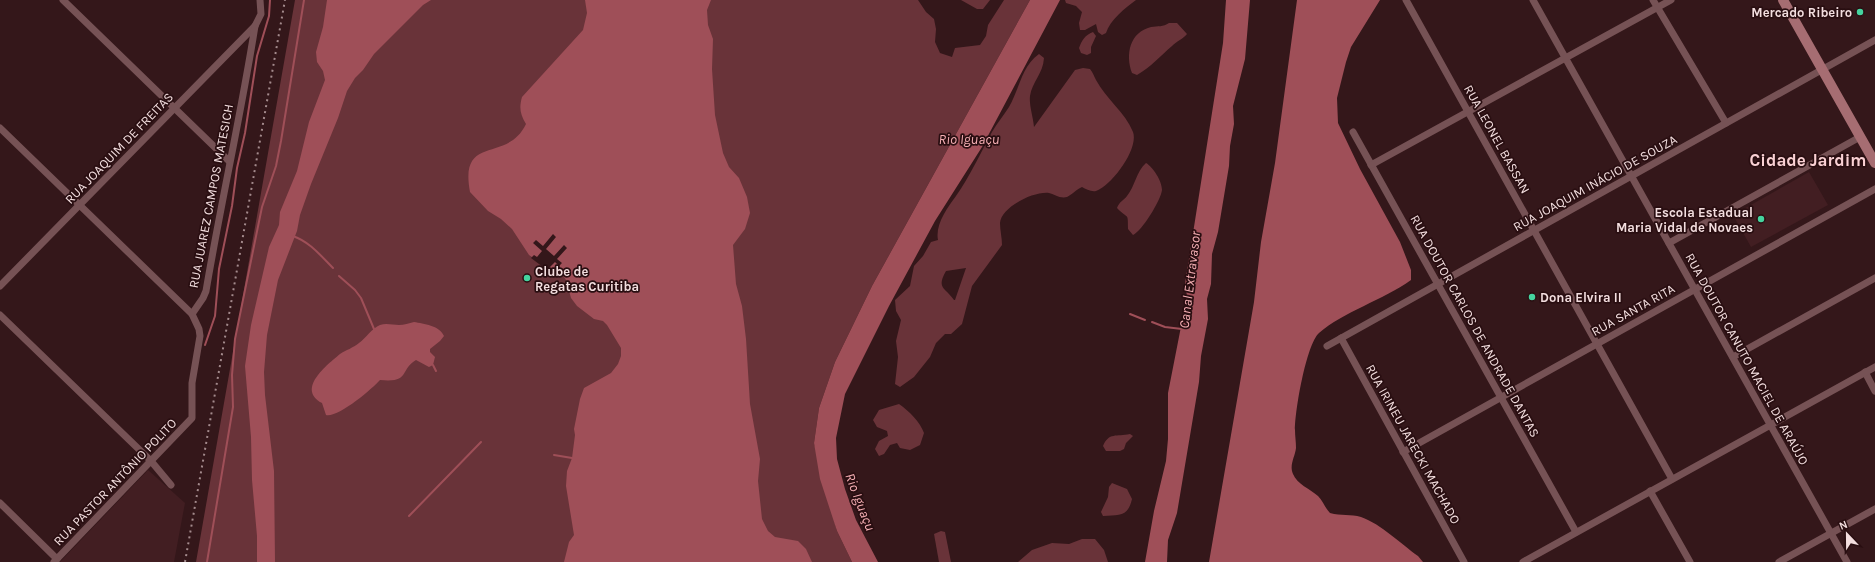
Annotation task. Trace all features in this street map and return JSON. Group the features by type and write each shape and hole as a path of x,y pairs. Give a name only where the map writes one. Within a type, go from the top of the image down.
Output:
{"street":[{"path":"62,0 229,162"},
{"name":"RUA LEONEL BASSAN","path":"1406,0 1672,479"},
{"name":"RUA DOUTOR CANUTO MACIEL DE ARAÚJO","path":"1533,0 1847,562"},
{"path":"1653,0 1726,123"},
{"path":"1371,165 1671,0"},
{"path":"1783,0 1875,163"},
{"name":"RUA JUAREZ CAMPOS MATESICH","path":"192,314 200,304 206,291 227,183 229,162 240,120 254,26 261,14 259,1"},
{"name":"RUA JOAQUIM DE FREITAS","path":"0,286 254,26"},
{"name":"RUA JOAQUIM INÁCIO DE SOUZA","path":"1327,346 1875,40"},
{"path":"0,128 192,314"},
{"name":"RUA DOUTOR CARLOS DE ANDRADE DANTAS","path":"1353,132 1576,532"},
{"path":"1669,243 1860,137"},
{"name":"RUA SANTA RITA","path":"1403,452 1875,189"},
{"path":"1733,357 1875,278"},
{"name":"RUA PASTOR ANTÔNIO POLITO","path":"56,560 192,418 192,383 200,336 199,329 192,314"},
{"path":"0,315 151,461 171,485"},
{"name":"RUA IRINEU JARECKI MACHADO","path":"1341,338 1464,562"},
{"path":"1523,562 1875,366"},
{"path":"1865,372 1875,390"},
{"path":"1650,491 1690,562"},
{"path":"0,503 56,560"},
{"path":"1779,562 1875,509"}],"shaded area":[{"path":"295,0 918,0 926,12 934,19 936,29 935,42 940,53 952,57 955,48 980,45 986,36 988,25 1004,0 1030,0 872,286 835,362 819,408 814,443 837,531 852,562 196,562"},
{"path":"961,0 990,0 983,9 977,9"},
{"path":"1065,0 1136,0 1118,15 1111,23 1106,33 1102,35 1098,32 1096,24 1085,30 1080,30 1079,23 1082,12 1076,6 1066,3"},
{"path":"1169,23 1177,23 1187,34 1142,72 1137,75 1132,73 1129,51 1134,39 1144,30 1151,27 1163,26"},
{"path":"1093,32 1096,36 1091,47 1091,53 1087,55 1081,53 1079,48 1083,40 1086,36"},
{"path":"1039,54 1044,58 1042,69 1033,86 1030,96 1034,127 1075,70 1083,68 1090,69 1100,87 1130,125 1134,139 1132,148 1123,166 1109,182 1096,191 1090,191 1082,187 1064,197 1043,193 1027,197 1006,211 1000,223 1002,245 972,286 962,324 951,334 945,334 936,343 930,357 914,377 900,387 895,384 898,357 896,341 901,320 896,311 895,300 910,286 914,266 923,256 931,242 938,240 938,228 942,217 966,181 994,129 1009,107 1024,71","holes":["966,268 955,300 943,287 943,277 946,271"]},
{"path":"1146,163 1157,175 1162,186 1162,190 1161,195 1150,215 1141,228 1133,235 1128,229 1127,216 1117,208 1130,192 1140,171"},
{"path":"1809,172 1828,205 1751,247 1733,215"},
{"path":"899,404 914,417 920,425 924,433 920,445 910,450 900,448 897,443 890,445 884,454 879,456 875,449 879,441 888,436 887,431 877,427 873,420 879,410"},
{"path":"1130,434 1133,436 1126,443 1124,449 1120,451 1106,451 1103,446 1110,437"},
{"path":"148,470 185,503 174,562 60,562"},
{"path":"1112,483 1127,489 1132,499 1128,509 1122,514 1103,516 1101,512 1108,497 1109,487"},
{"path":"941,531 945,532 951,562 939,562 934,534"},
{"path":"1082,539 1095,539 1104,550 1108,562 1018,562 1032,550 1052,543 1069,544"}],"water":[{"path":"327,0 431,0 423,5 374,54 363,70 355,78 347,91 338,118 311,184 300,215 297,231 278,280 267,335 264,372 265,395 274,471 275,562 257,562 257,536 252,480 251,437 245,366 251,325 269,247 279,225 280,212 297,171 309,122 325,80 323,71 317,62 316,52 323,27"},
{"path":"585,0 711,0 707,10 708,25 713,39 712,69 715,115 723,153 729,167 739,178 747,197 750,213 745,229 733,245 736,284 742,306 746,339 750,404 760,459 758,481 762,519 768,531 775,537 798,541 806,549 812,562 564,562 569,542 574,535 566,486 567,471 572,458 575,435 574,429 580,399 584,388 611,373 618,364 621,356 621,348 603,321 594,319 577,306 571,298 566,280 562,274 551,270 529,255 512,229 501,219 488,211 470,192 468,174 471,162 478,155 508,143 518,136 526,124 522,117 521,111 522,97 583,30 587,13"},
{"name":"Rio Iguaçu","path":"1030,0 1060,0 982,147 935,221 889,306 845,394 836,438 837,459 845,489 856,520 878,562 852,562 837,531 820,479 814,443 819,408 835,362 872,286"},
{"name":"Canal Extravasor","path":"1226,0 1250,0 1245,59 1233,106 1234,124 1230,146 1229,166 1218,232 1212,254 1211,284 1207,299 1208,319 1201,356 1199,382 1177,513 1168,540 1167,562 1145,562 1154,511 1166,461 1168,439 1168,393 1187,296 1185,284 1223,43"},
{"path":"1297,0 1380,0 1351,47 1337,98 1338,123 1360,169 1400,242 1411,270 1411,280 1388,294 1351,312 1319,333 1314,340 1306,364 1299,394 1295,421 1296,448 1292,471 1297,481 1318,496 1330,513 1357,516 1376,524 1418,556 1423,562 1209,562 1254,302 1261,242 1275,163"},
{"path":"414,322 435,327 442,332 444,336 430,349 430,352 435,357 433,365 429,367 416,360 411,364 401,378 396,380 380,380 363,396 346,408 331,415 326,415 322,403 315,397 312,391 316,377 328,364 340,354 359,343 377,326 382,324 401,325"}],"pier":[{"path":"553,234 556,237 546,249 554,256 564,245 567,248 557,259 562,263 559,266 555,262 547,270 531,258 534,255 537,257 542,251 533,243 536,240 543,246"}],"waterway":[{"path":"205,345 215,316 219,269 232,206 237,168 245,133 257,56 269,16 270,0"},
{"path":"207,562 233,407 232,375 235,339 262,207 276,166 304,0"},
{"path":"293,236 305,242 320,254 333,268"},
{"path":"339,276 355,290 361,298 374,329"},
{"path":"1130,314 1145,320"},
{"name":"Canal Extravasor","path":"1152,322 1165,327 1182,329"},
{"path":"433,365 436,371"},
{"path":"409,516 481,442"},
{"path":"554,455 572,458"}],"railway":[{"path":"185,562 285,0"}],"place":[{"name":"Mercado Ribeiro","path":"1860,12"},
{"name":"Escola Estadual Maria Vidal de Novaes","path":"1761,219"},
{"name":"Clube de Regatas Curitiba","path":"527,278"},
{"name":"Dona Elvira II","path":"1532,297"}],"district":[{"name":"Cidade Jardim","path":"1808,160"}]}
